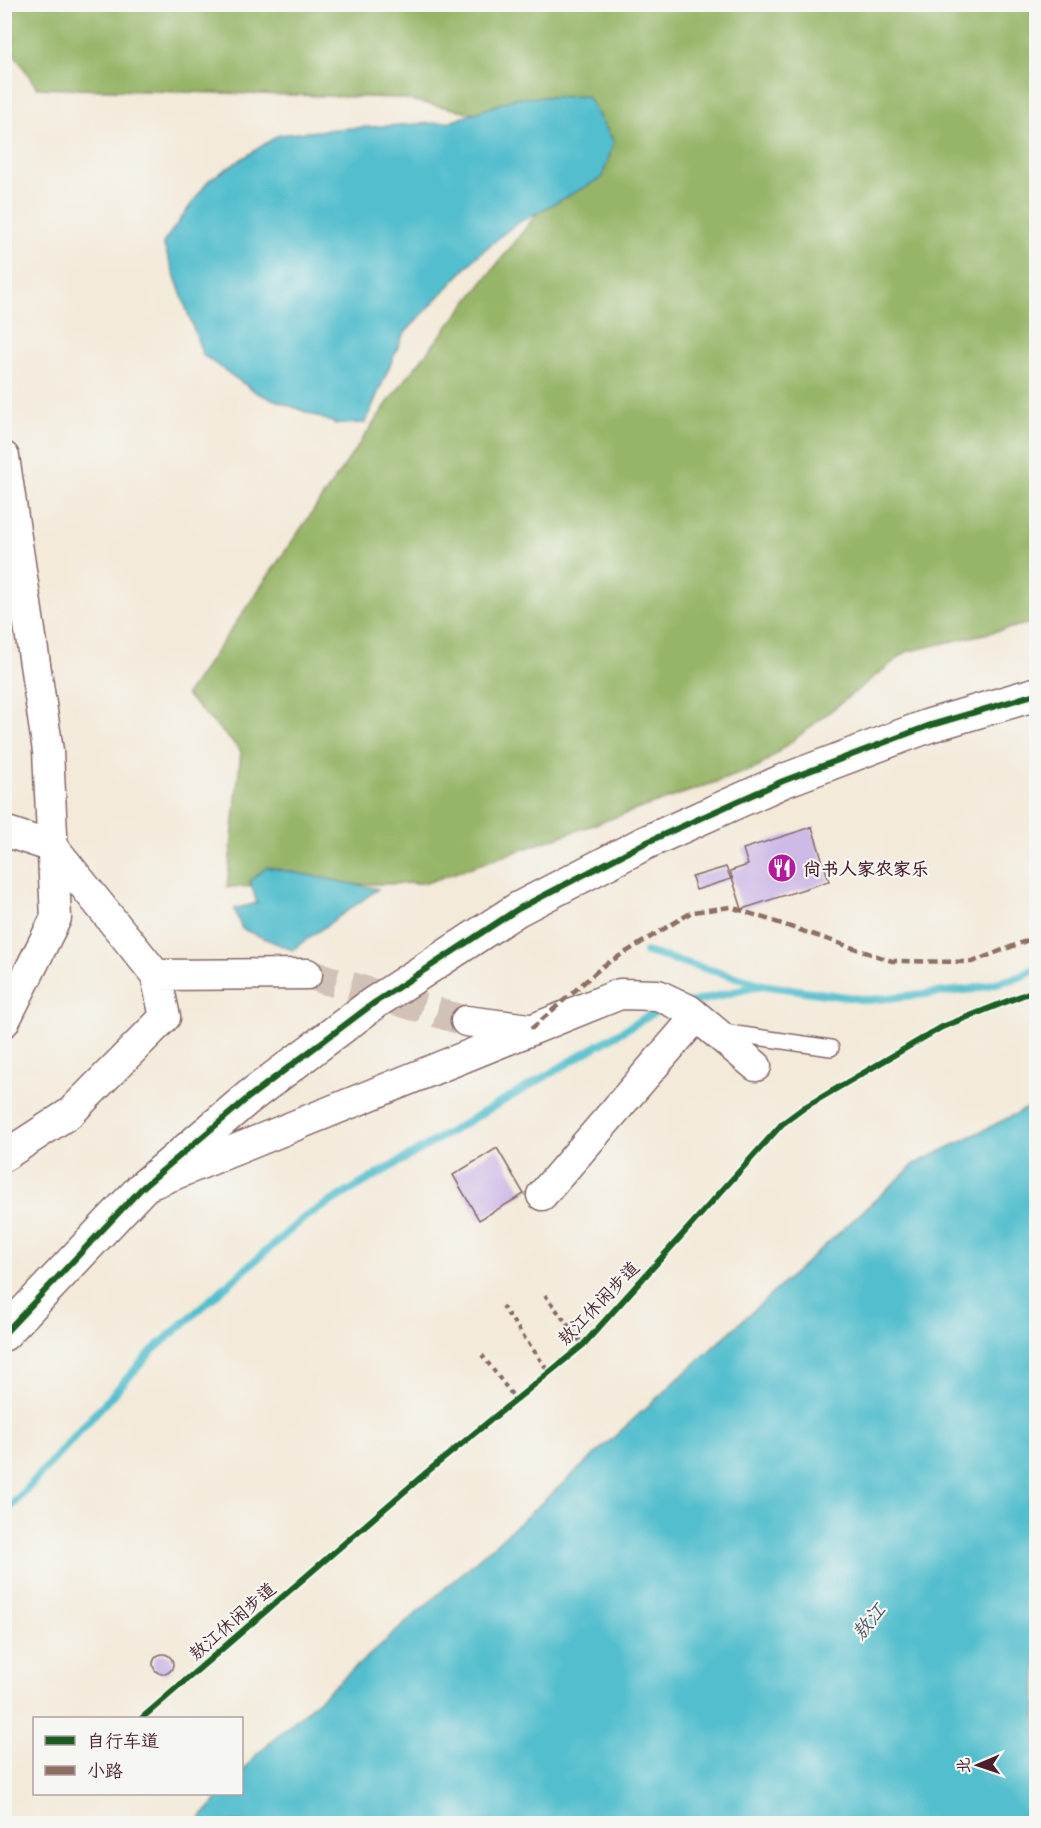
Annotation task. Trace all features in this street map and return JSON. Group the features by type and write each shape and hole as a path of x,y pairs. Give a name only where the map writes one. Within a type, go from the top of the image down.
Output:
{"main road":[{"path":"4,1334 142,1188 249,1098 374,1003 518,909 645,843 783,781 928,726 1036,694"}],"street":[{"path":"4,457 48,751 56,918 4,1022"},
{"path":"4,831 53,847 156,975 165,1017 70,1113 4,1156"},
{"path":"156,975 308,974"},
{"path":"142,1188 620,994 658,995 700,1019 756,1066"},
{"path":"542,1196 700,1019"},
{"path":"466,1021 531,1029"}],"lane":[{"path":"700,1019 831,1048"}],"path":[{"path":"545,1295 583,1345"},
{"path":"502,1306 549,1372"},
{"path":"482,1355 516,1400"},
{"path":"507,1407 524,1393"}],"green space":[{"path":"4,5 1036,5 1036,622 906,652 759,767 426,883 227,887 241,751 186,695 391,398 597,138 399,98 37,88 5,40"}],"water":[{"path":"587,96 614,142 602,178 514,225 476,257 403,335 365,423 337,424 257,393 203,355 163,243 209,180 279,135 450,122 516,98"},
{"path":"267,867 378,889 292,950 242,929 234,909 257,903 250,881"},
{"name":"敖江","path":"1036,1104 1036,1823 196,1823 221,1795 243,1795 243,1771 256,1755 527,1516 915,1164"}],"building":[{"name":"尚书人家农家乐","path":"812,827 829,881 742,909 730,871 748,865 743,849"},
{"path":"726,867 731,879 696,890 692,877"},
{"path":"497,1148 524,1194 479,1220 453,1175"},
{"path":"163,1654 170,1657 173,1664 170,1671 163,1674 156,1671 153,1664 156,1657"}],"waterway":[{"path":"646,952 761,984"},
{"path":"690,1003 762,985 868,1000 973,989 1020,977 1036,968"},
{"path":"4,1514 153,1350 305,1217 655,1012 669,1009"}],"tunnel":[{"path":"307,974 466,1021"}],"marked path":[{"path":"531,1029 603,966 692,912 731,907 892,961 972,962 1036,937"}],"cycle path":[{"path":"4,1334 142,1188 249,1097 374,1003 518,909 645,843 783,781 928,726 1036,694"},
{"name":"敖江休闲步道","path":"143,1717 427,1472 583,1345 782,1124 805,1107 942,1027 1036,990"}],"place":[{"name":"尚书人家农家乐","path":"782,868"}]}
